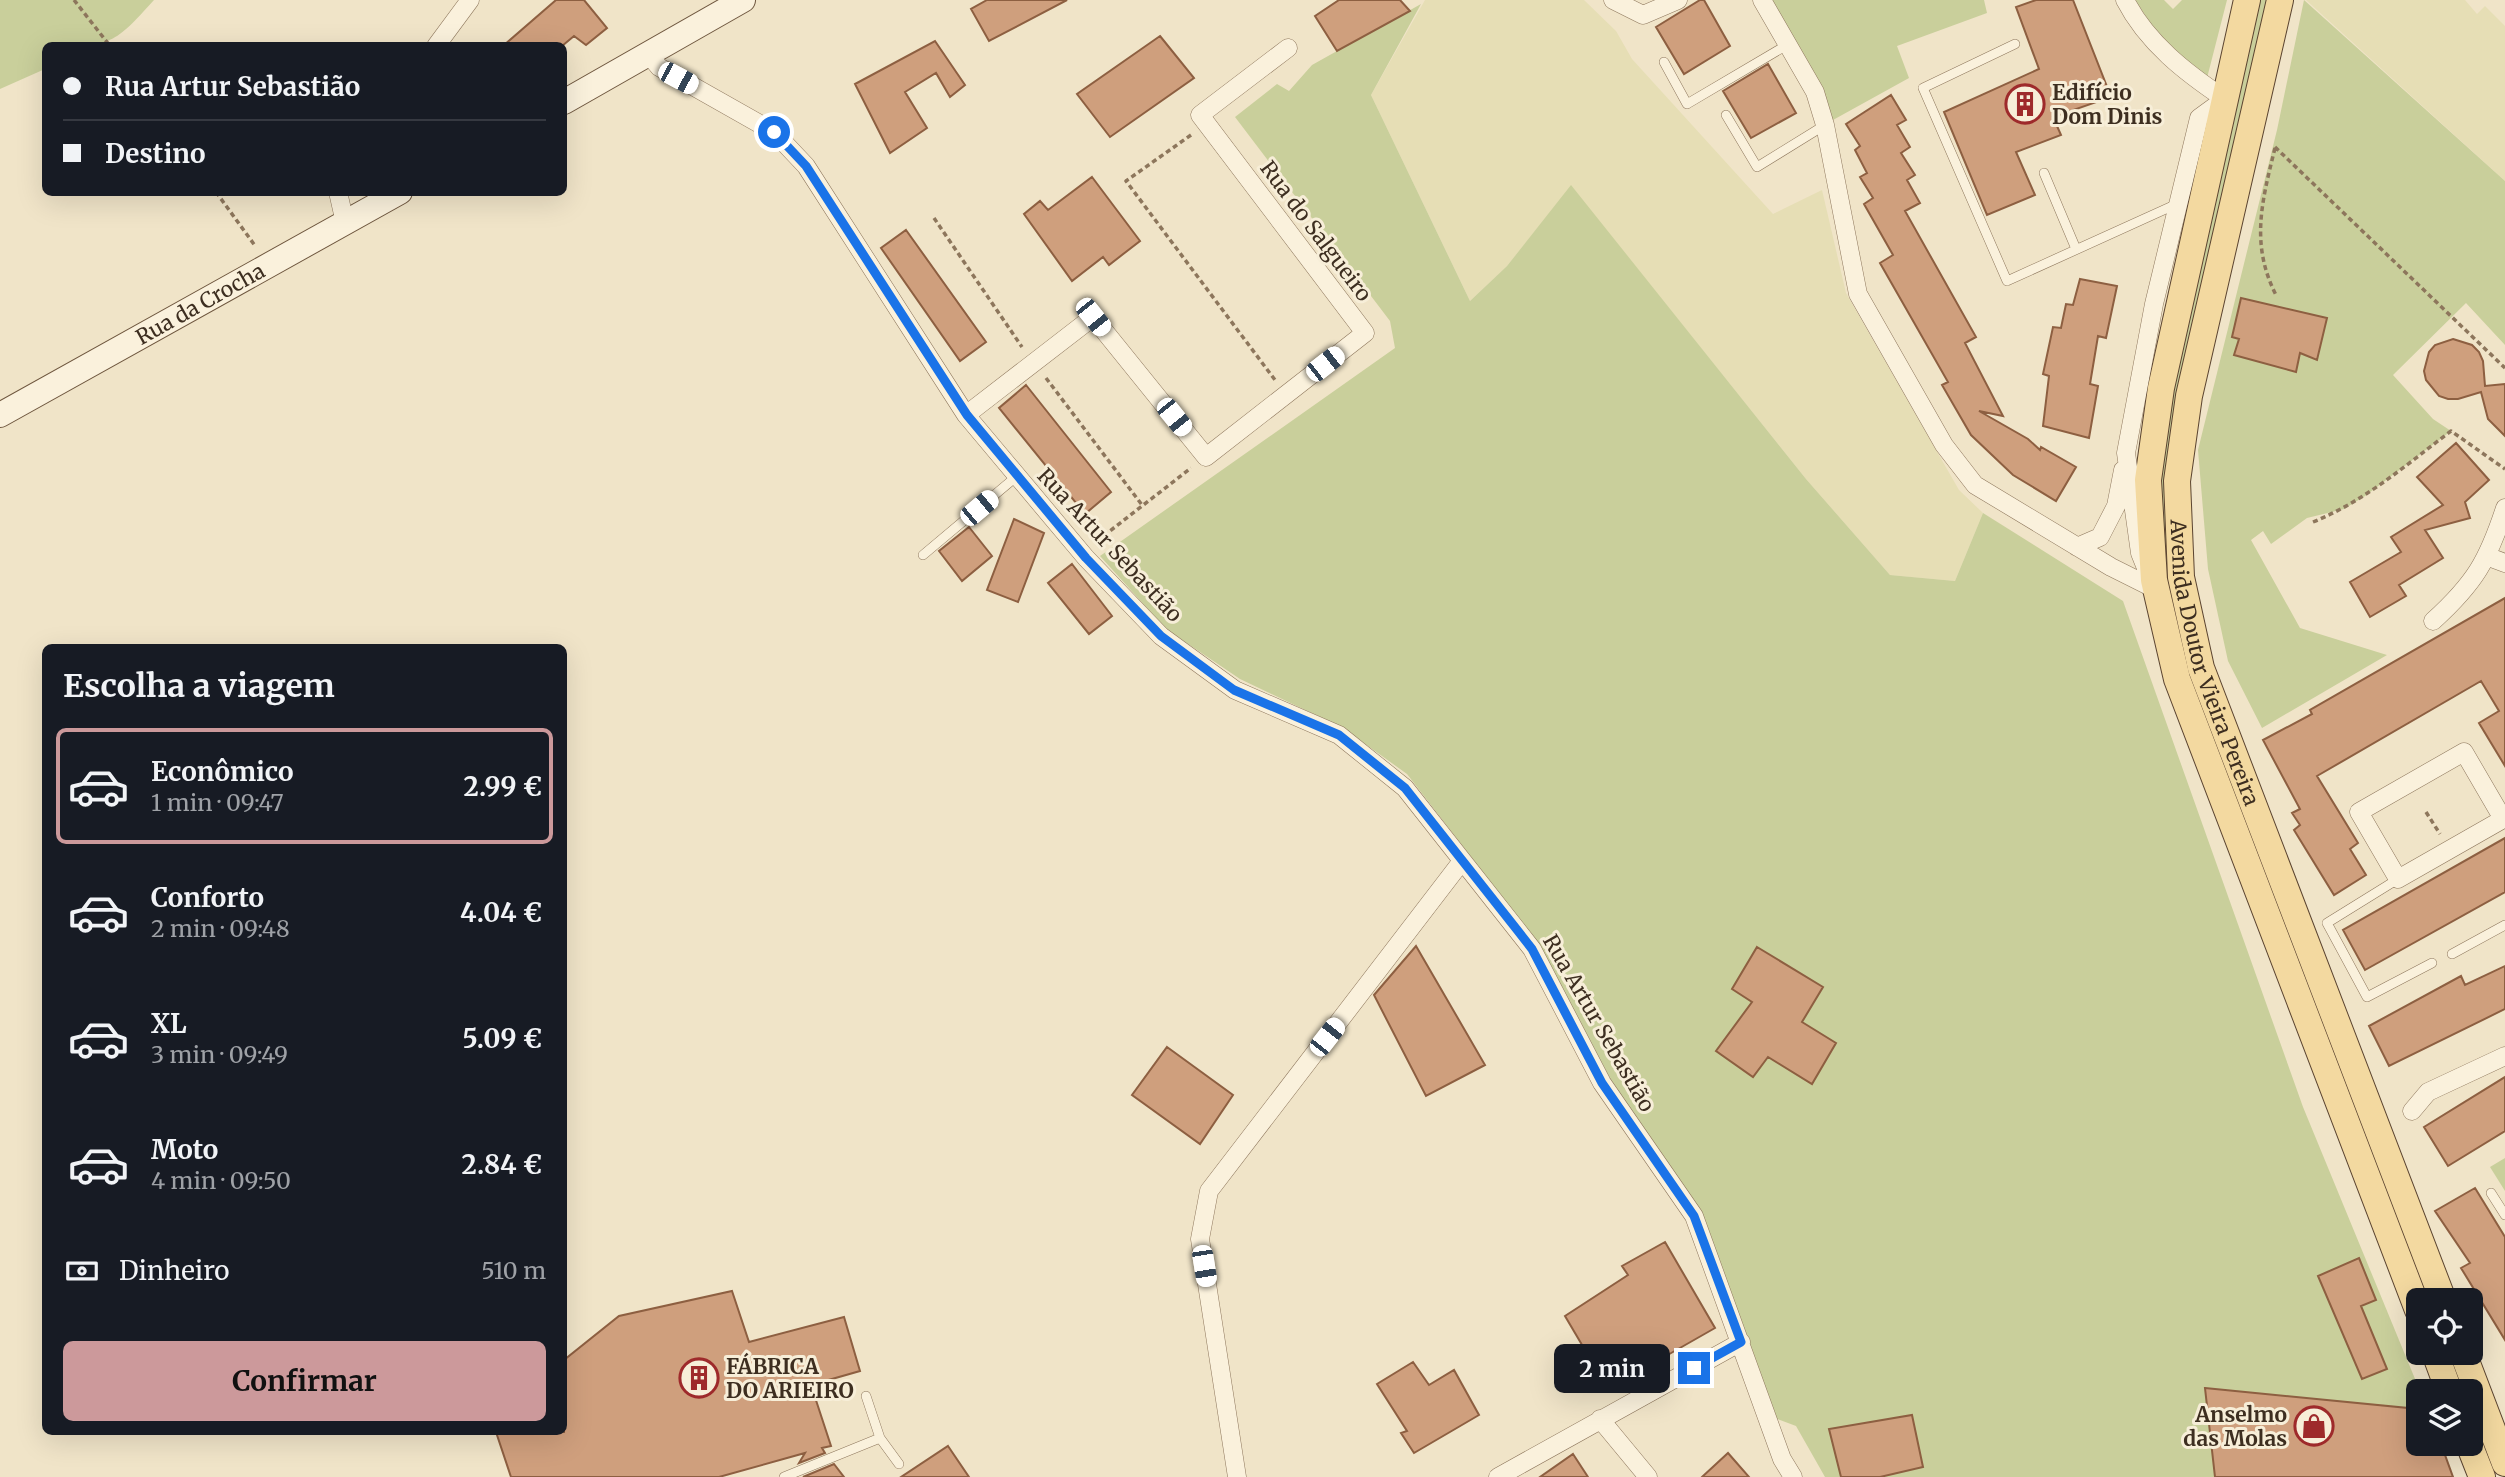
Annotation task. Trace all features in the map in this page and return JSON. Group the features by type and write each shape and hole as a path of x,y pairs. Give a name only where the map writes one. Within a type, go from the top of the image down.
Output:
{"main road":[{"name":"Avenida Doutor Vieira Pereira","path":"2247,0 2161,388 2149,492 2157,590 2177,679 2410,1288"},
{"name":"Avenida Doutor Vieira Pereira","path":"2280,0 2189,396 2177,481 2180,577 2202,668 2438,1288"},
{"path":"2468,1365 2505,1463"},
{"path":"2474,1456 2482,1477"}],"street":[{"path":"439,42 470,0"},
{"path":"567,100 743,0"},
{"path":"1613,0 1643,15 1678,0"},
{"path":"1762,0 1815,92 1825,125 1858,294 1944,445 1975,485 2077,547 2157,590"},
{"path":"2125,0 2155,42 2188,74 2225,99"},
{"path":"1207,124 1200,115 1288,48"},
{"name":"Rua Artur Sebastião","path":"649,55 659,67 774,132 806,166 967,415 1081,552 1161,636 1234,690 1339,735 1395,780 1462,861 1532,949 1602,1083 1694,1216 1782,1459 1793,1477"},
{"name":"Avenida Doutor Vieira Pereira","path":"2157,590 2140,553 2126,453 2154,304 2199,118 2225,99"},
{"name":"Rua do Salgueiro","path":"1206,457 1364,333 1207,124"},
{"path":"339,196 345,223"},
{"name":"Rua da Crocha","path":"0,415 393,196"},
{"path":"967,415 1093,317 1206,457"},
{"path":"2077,547 2100,537 2116,506 2126,453"},
{"path":"2434,621 2497,560 2505,508"},
{"path":"2464,752 2504,819 2398,879 2359,812 2464,752"},
{"path":"1237,1477 1200,1239 1209,1191 1462,861"},
{"path":"2412,1111 2428,1092 2505,1056"},
{"path":"1499,1477 1741,1342"},
{"path":"1600,1419 1648,1477"}],"lane":[{"path":"2015,44 1923,88 2007,281 2180,202"},
{"path":"1664,62 1687,104 1787,46"},
{"path":"1726,115 1757,167 1825,125"},
{"path":"2044,173 2076,249"},
{"path":"923,555 1017,476"},
{"path":"2398,879 2327,923 2367,997 2432,963"},
{"path":"2452,954 2505,925"},
{"path":"2491,1193 2505,1214"},
{"path":"866,1396 880,1438 899,1464"},
{"path":"784,1477 880,1438"}],"path":[{"path":"74,0 107,42"},
{"path":"1207,124 1126,181 1276,382"},
{"path":"2252,130 2275,147 2505,368"},
{"path":"2275,147 2259,212 2261,248 2276,295"},
{"path":"219,196 269,265"},
{"path":"934,218 1034,363 1142,505"},
{"path":"2313,522 2344,509 2365,496 2451,430 2505,469"},
{"path":"1081,552 1206,457"},
{"path":"2426,812 2450,850"}],"shaded area":[{"path":"1425,0 1584,0 1616,31 1632,59 1773,214 1822,190 1846,293 1959,490 1983,513 1955,581 1890,575 1806,479 1571,186 1507,266 1470,301 1371,95"},
{"path":"2306,0 2465,0 2477,14 2485,6 2505,26 2505,181"}],"green space":[{"path":"0,0 154,0 118,36 107,41 42,42 42,70 0,89"},
{"path":"1768,0 1984,0 1987,13 1897,46 1909,78 1833,120"},
{"path":"2135,0 2164,0 2173,9 2182,0 2227,0 2207,78 2159,36"},
{"path":"2257,0 2268,0 2172,428 2164,499 2167,548 2427,1288 2419,1288 2190,686 2162,559 2158,500 2165,430"},
{"path":"2304,0 2505,181 2505,345 2466,303 2393,375 2433,419 2451,431 2344,509 2307,518 2271,544 2263,531 2251,540 2300,628 2387,655 2262,728 2228,661 2208,569 2198,450 2277,130"},
{"path":"1421,4 1371,95 1470,301 1507,266 1571,185 1806,479 1890,575 1955,581 1983,513 2123,601 2303,1107 2406,1357 2406,1365 2409,1365 2415,1379 2406,1379 2406,1408 2206,1388 2215,1477 1825,1477 1796,1426 1775,1418 1699,1210 1611,1080 1540,946 1407,774 1343,728 1240,679 1166,629 1100,556 1395,348 1390,321 1235,117 1277,84 1289,91 1312,65"},
{"path":"2505,1158 2505,1191 2490,1167"}],"building":[{"path":"556,0 584,0 607,28 586,45 574,36 567,42 508,42"},
{"path":"987,0 1067,0 989,41 971,9"},
{"path":"1339,0 1400,0 1410,11 1337,51 1315,16"},
{"path":"1704,0 1730,46 1684,74 1656,27"},
{"name":"Edifício Dom Dinis","path":"2036,0 2073,0 2111,97 2053,117 2061,135 2016,152 2035,195 1987,215 1944,112 2039,69 2016,7"},
{"path":"1160,36 1194,78 1110,137 1077,94"},
{"path":"935,41 965,85 950,97 936,73 905,92 927,128 890,153 855,84"},
{"path":"1768,64 1796,113 1751,138 1723,91"},
{"path":"1891,95 1906,120 1897,125 1910,147 1901,153 1915,175 1907,180 1920,203 1905,211 1976,337 1965,343 2003,416 1979,411 2028,439 2040,450 2041,447 2076,467 2056,501 2013,475 1971,435 1942,385 1948,382 1880,263 1893,255 1864,204 1873,198 1860,177 1867,173 1855,150 1860,146 1846,124"},
{"path":"1092,177 1140,241 1109,265 1103,257 1072,281 1024,214 1040,201 1048,210"},
{"path":"906,230 986,342 960,361 881,248"},
{"path":"2080,279 2117,286 2106,338 2098,336 2090,384 2098,386 2089,438 2043,426 2049,376 2043,374 2053,327 2061,328 2066,304 2073,305"},
{"path":"2241,298 2327,318 2317,360 2300,353 2296,372 2234,355 2239,339 2232,337"},
{"path":"2453,339 2472,345 2479,352 2483,361 2485,386 2505,384 2505,436 2488,419 2481,392 2448,399 2439,396 2426,380 2424,371 2429,352 2435,345"},
{"path":"1026,385 1111,492 1085,514 999,408"},
{"path":"2456,443 2489,480 2465,502 2470,518 2425,530 2443,558 2399,585 2406,596 2370,617 2350,582 2401,552 2391,537 2443,505 2417,477"},
{"path":"1014,519 1044,533 1018,602 987,590"},
{"path":"969,527 992,556 962,581 939,551"},
{"path":"1072,564 1112,616 1089,634 1048,583"},
{"path":"2505,598 2505,766 2479,723 2499,711 2481,681 2317,776 2358,843 2350,849 2366,875 2334,895 2294,830 2300,825 2292,813 2300,809 2263,740 2312,714 2310,710"},
{"path":"2505,838 2505,892 2365,970 2343,930"},
{"path":"1416,946 1485,1065 1426,1096 1374,995"},
{"path":"1757,947 1823,987 1802,1022 1836,1043 1812,1084 1768,1057 1753,1077 1716,1051 1752,1002 1732,989"},
{"path":"2505,966 2505,1009 2389,1066 2369,1026 2461,976 2465,985"},
{"path":"1167,1047 1233,1095 1200,1144 1132,1095"},
{"path":"2505,1077 2505,1131 2448,1166 2424,1127"},
{"path":"2475,1188 2505,1237 2505,1340 2483,1304 2483,1288 2473,1288 2461,1268 2470,1263 2435,1211"},
{"path":"1665,1242 1715,1328 1608,1389 1565,1316 1628,1275 1622,1266"},
{"path":"2359,1258 2376,1300 2361,1306 2387,1369 2362,1379 2318,1276"},
{"name":"FÁBRICA DO ARIEIRO","path":"732,1291 749,1342 844,1317 860,1371 811,1385 831,1446 822,1448 825,1453 799,1463 805,1453 719,1477 511,1477 497,1435 567,1435 567,1358 619,1316"},
{"path":"1413,1362 1429,1385 1454,1370 1479,1415 1414,1453 1401,1433 1407,1431 1377,1384"},
{"name":"Anselmo das Molas","path":"2205,1388 2406,1408 2406,1456 2445,1456 2453,1477 2215,1477"},
{"path":"1912,1415 1923,1467 1880,1477 1841,1477 1829,1429"},
{"path":"948,1446 969,1477 901,1477"},
{"path":"1728,1453 1749,1477 1702,1477"},
{"path":"1573,1454 1588,1477 1540,1477"},
{"path":"834,1464 844,1477 803,1477"}],"place":[{"name":"Edifício Dom Dinis","path":"2025,104"},
{"name":"FÁBRICA DO ARIEIRO","path":"699,1378"},
{"name":"Anselmo das Molas","path":"2314,1426"}],"route":[{"path":"774,132 806,166 967,415 1086,558 1161,636 1234,690 1339,735 1405,788 1532,949 1602,1083 1694,1216 1741,1342 1694,1368"}]}
